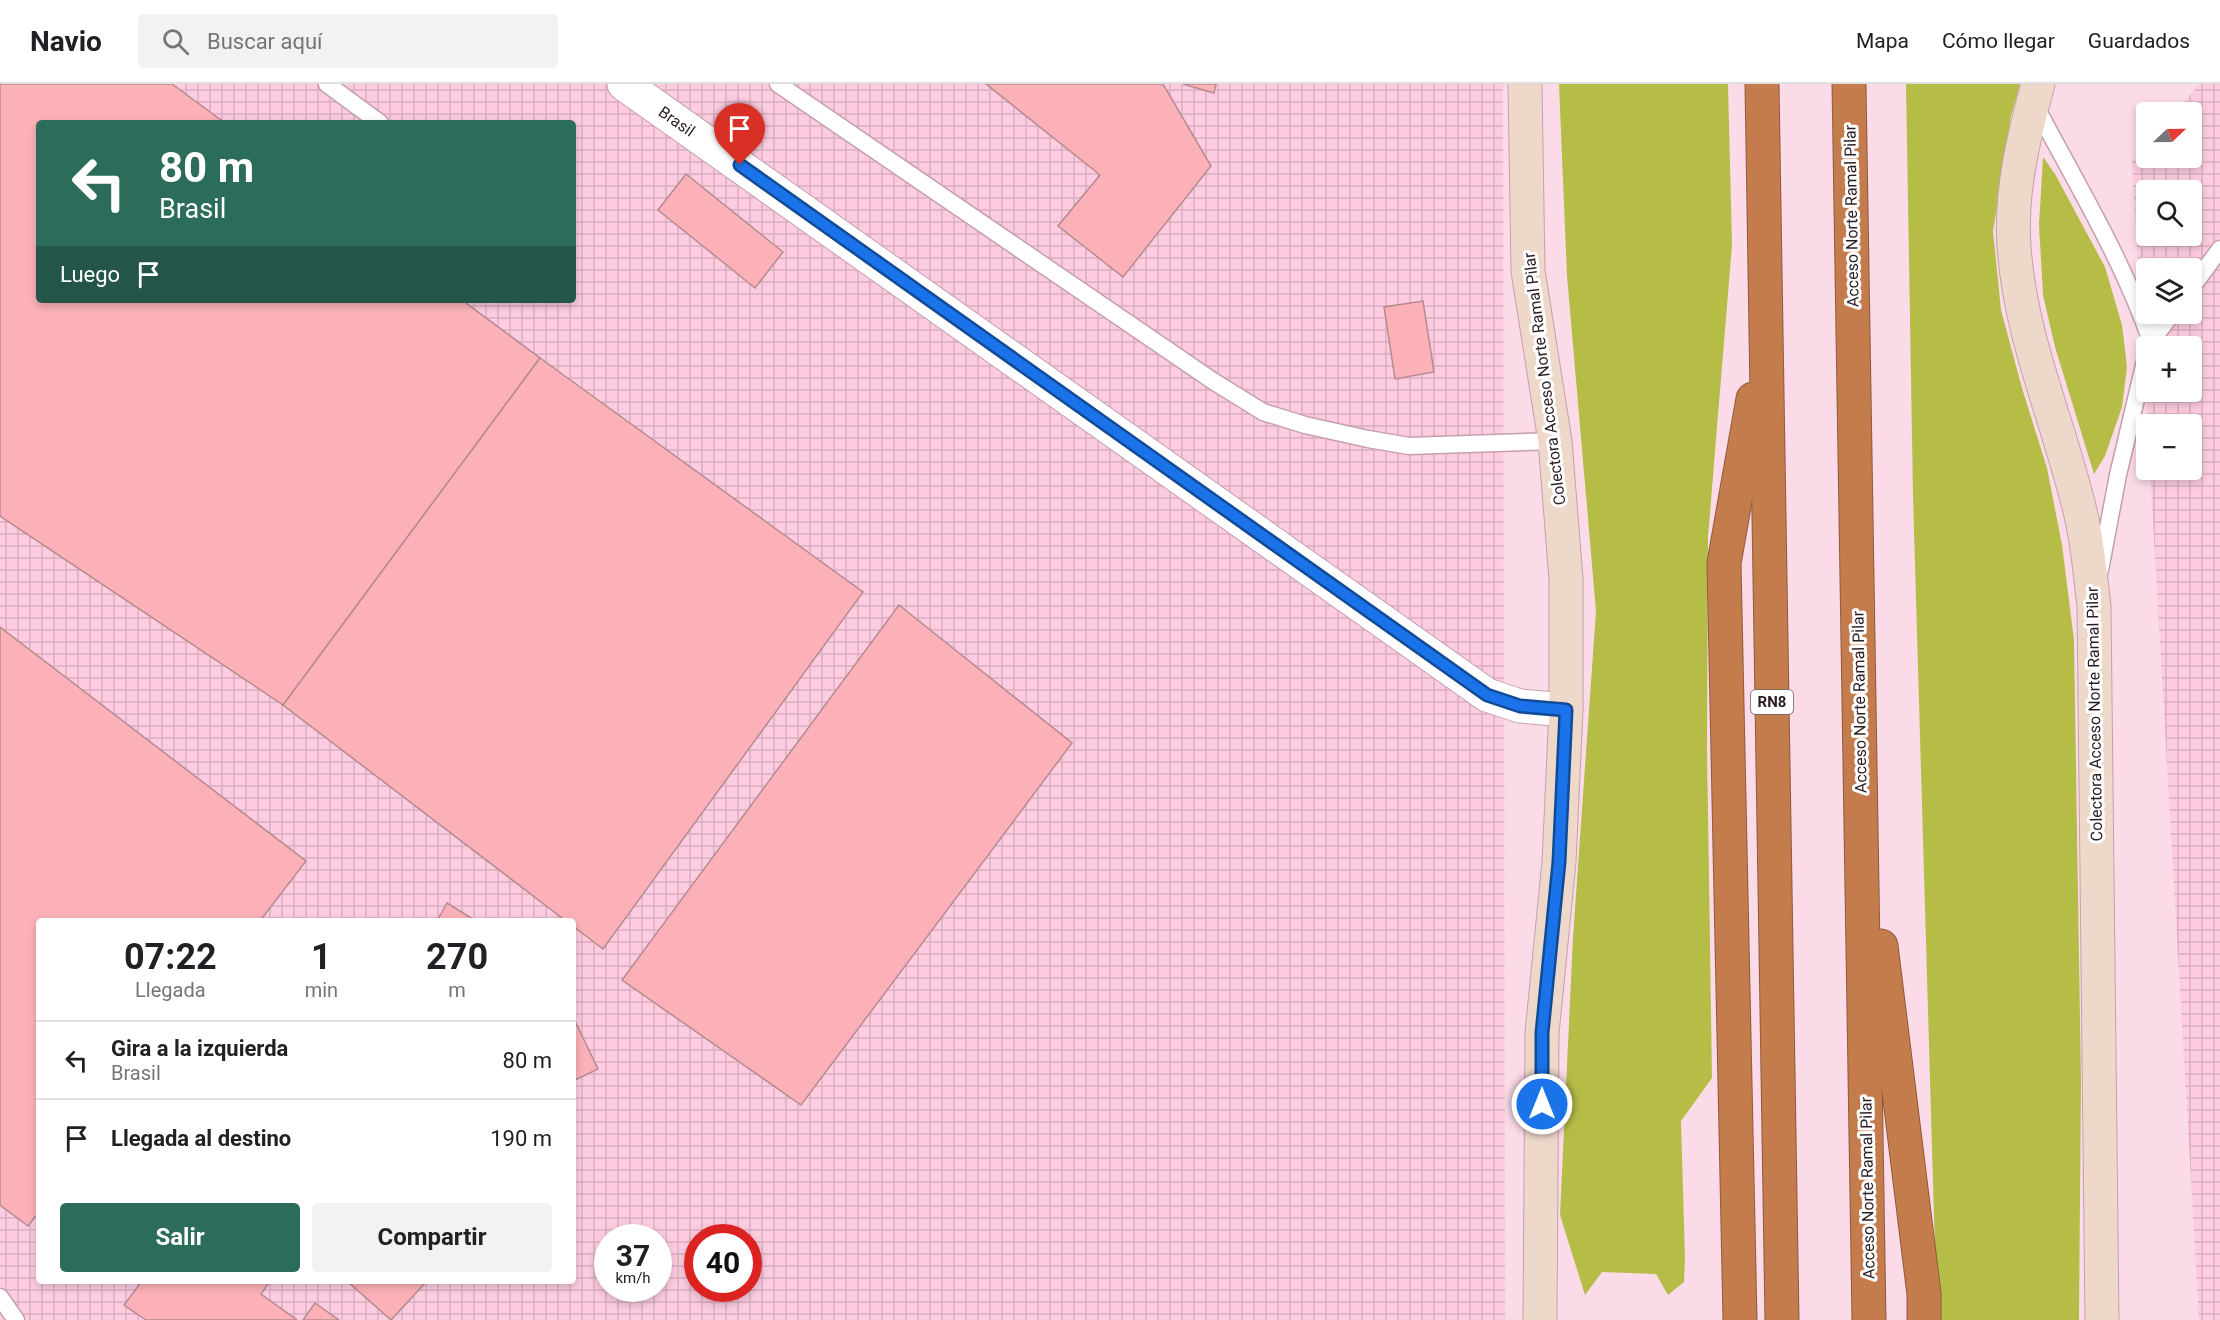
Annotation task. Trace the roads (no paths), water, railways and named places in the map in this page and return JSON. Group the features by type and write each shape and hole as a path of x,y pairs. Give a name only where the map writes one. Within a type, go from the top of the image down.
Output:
{"highway":[{"name":"RN8","path":"1762,84 1782,1320"},
{"name":"Acceso Norte Ramal Pilar","path":"1849,84 1869,1320"},
{"path":"1740,1320 1724,563 1766,323"},
{"path":"1860,772 1922,1282 1924,1320"}],"street":[{"name":"Brasil","path":"624,84 1487,695 1520,706 1566,710"},
{"name":"Colectora Acceso Norte Ramal Pilar","path":"1525,84 1528,271 1555,441 1566,579 1566,710 1559,862 1542,1033 1540,1320"},
{"name":"Colectora Acceso Norte Ramal Pilar","path":"2036,93 2014,198 2014,244 2018,287 2032,352 2081,513 2094,606 2102,1320"}],"lane":[{"path":"327,84 376,120"},
{"path":"778,84 1203,374 1263,412 1305,425 1409,446 1555,441"},
{"path":"2036,93 2138,304 2146,336"},
{"path":"2202,273 2220,249"},
{"path":"2094,606 2118,475 2136,401"},
{"path":"0,1297 16,1320"}]}
